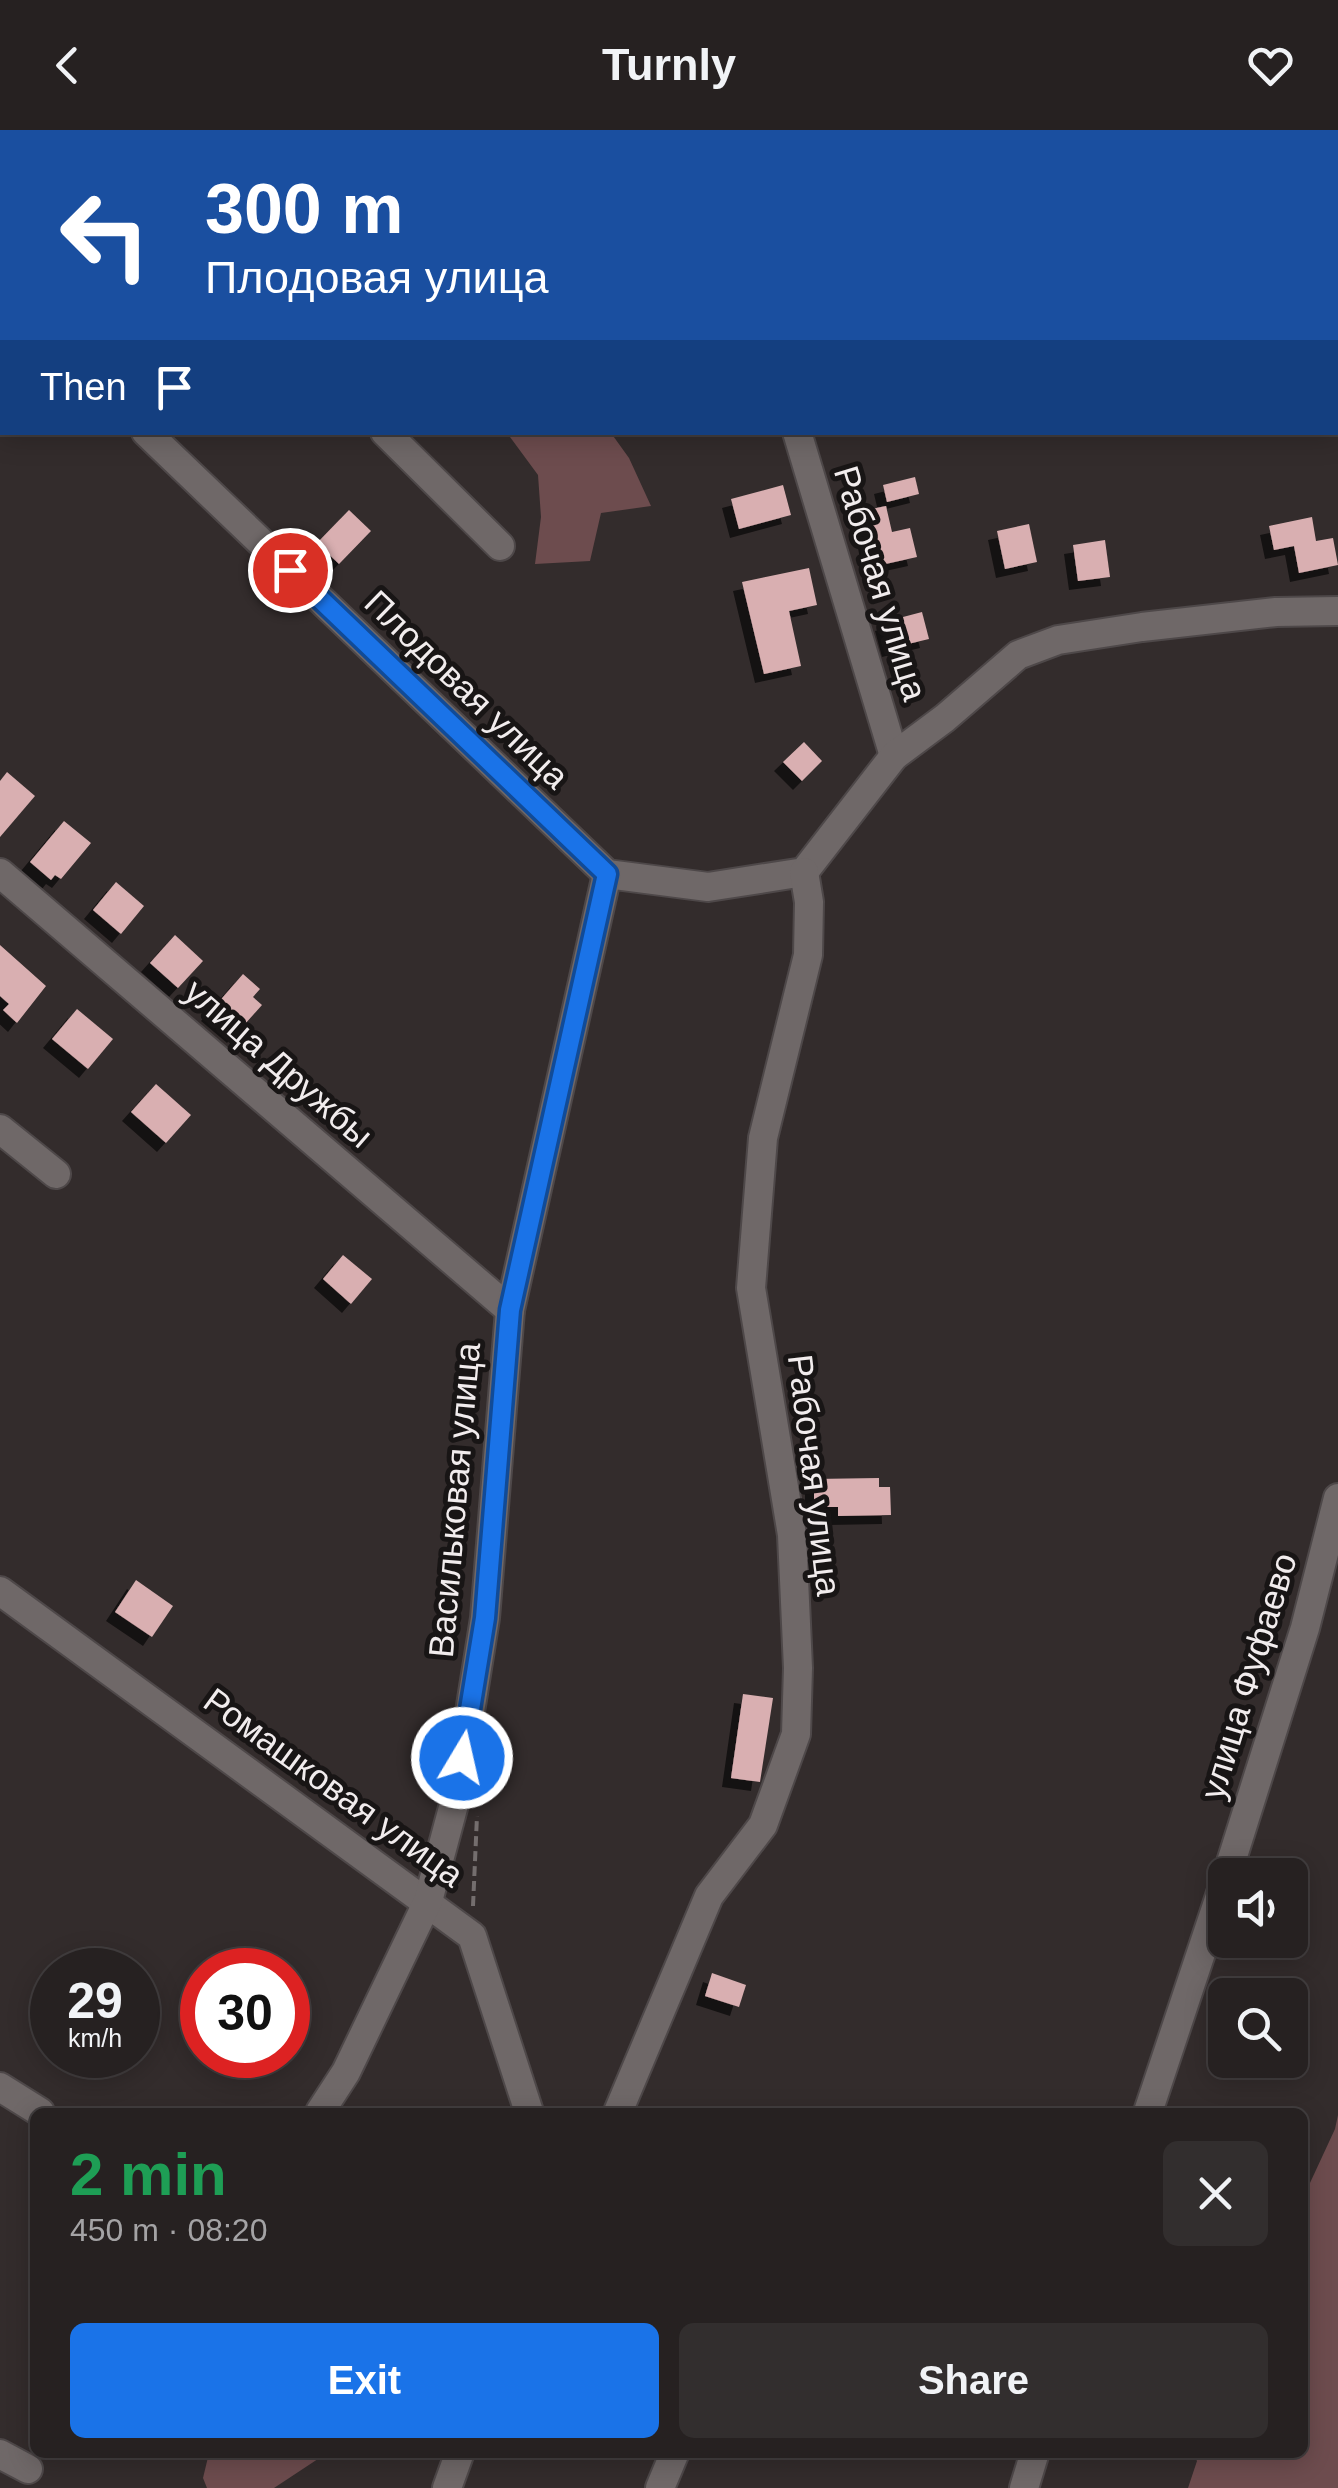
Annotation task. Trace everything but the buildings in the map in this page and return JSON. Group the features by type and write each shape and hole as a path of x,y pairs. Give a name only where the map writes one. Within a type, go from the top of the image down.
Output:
{"street":[{"name":"Плодовая улица","path":"149,435 607,874"},
{"path":"388,435 500,546"},
{"name":"Рабочая улица","path":"798,435 894,756"},
{"path":"607,874 708,887 804,872 894,756 1018,655 1058,640 1276,612 1338,611"},
{"name":"Рабочая улица","path":"620,2108 709,1896 763,1824 796,1734 798,1668 792,1535 751,1288 763,1138 808,955 810,902 804,872"},
{"name":"улица Дружбы","path":"0,873 510,1310"},
{"name":"Васильковая улица","path":"323,2108 346,2072 428,1900 456,1793 485,1618 510,1310 607,874"},
{"path":"0,1128 56,1174"},
{"name":"улица Фуфаево","path":"1232,1858 1305,1628 1338,1498"},
{"name":"Ромашковая улица","path":"0,1591 428,1900 472,1936 528,2108"},
{"name":"улица Фуфаево","path":"1149,2108 1208,1932"},
{"path":"0,2087 34,2108"},
{"path":"0,2454 28,2469"},
{"path":"447,2488 458,2458"},
{"path":"660,2488 672,2458"},
{"path":"1024,2488 1033,2458"}],"shaded area":[{"path":"508,435 612,435 629,458 651,506 601,513 590,561 535,564 541,517 538,475"},
{"path":"1338,2115 1338,2488 1188,2488 1196,2458 1308,2458 1308,2187"},
{"path":"208,2458 319,2458 274,2488 207,2488 203,2478"}],"route":[{"path":"290,570 607,874 510,1310 485,1618 462,1758"}]}
